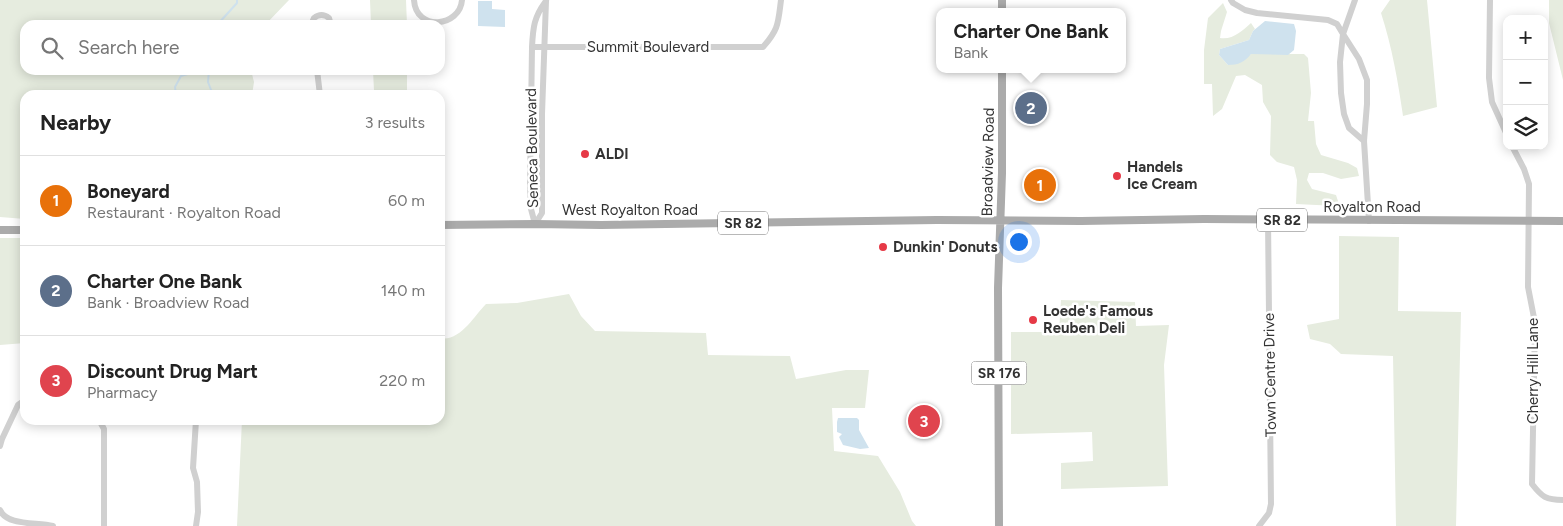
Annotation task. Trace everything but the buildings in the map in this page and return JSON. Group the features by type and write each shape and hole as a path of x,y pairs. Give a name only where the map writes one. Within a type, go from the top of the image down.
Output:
{"main road":[{"name":"Broadview Road","path":"999,526 998,302 1001,220 1002,73"},
{"name":"West Royalton Road","path":"445,225 1001,220"},
{"name":"Royalton Road","path":"1001,220 1563,220"},
{"path":"0,230 20,230"}],"street":[{"path":"414,0 416,11 426,20"},
{"path":"445,21 453,16 461,6 462,0"},
{"name":"Summit Boulevard","path":"532,47 763,47 772,37 778,25 782,0"},
{"path":"1231,0 1245,10 1257,13 1328,20 1337,24 1359,59 1367,80 1364,141 1369,221"},
{"path":"1355,0 1343,34 1340,70 1341,93 1348,128 1364,141"},
{"path":"1490,0 1489,78 1492,102 1503,126"},
{"name":"Seneca Boulevard","path":"535,224 530,209 532,47 534,24 538,12 547,1"},
{"name":"Seneca Boulevard","path":"535,224 542,214 542,123 547,1"},
{"path":"313,20 320,15 326,16 330,20"},
{"path":"318,75 319,90"},
{"name":"Cherry Hill Lane","path":"1514,150 1524,168 1528,184 1528,286 1535,322 1532,484 1541,496 1553,500 1563,500"},
{"name":"Town Centre Drive","path":"1259,526 1269,513 1271,504 1268,219"},
{"path":"0,446 20,404"},
{"path":"102,425 104,429 104,526"},
{"path":"196,425 193,468 197,482 198,512 196,526"},
{"path":"0,510 3,517 15,524 53,526"}],"shaded area":[{"path":"0,0 289,0 270,20 20,20 20,75 252,75 254,82 253,90 20,90 20,219 0,217"},
{"path":"370,0 406,0 407,20 371,20"},
{"path":"1390,0 1427,0 1437,107 1403,116 1394,64 1381,13"},
{"path":"1549,0 1563,0 1563,80 1549,23"},
{"path":"1223,3 1227,12 1220,38 1229,38 1241,32 1251,23 1255,29 1249,40 1220,49 1219,55 1228,65 1251,54 1304,54 1308,58 1311,93 1308,121 1314,121 1316,144 1321,155 1348,163 1357,168 1359,176 1341,179 1323,173 1309,173 1307,180 1312,189 1336,195 1337,206 1296,204 1297,180 1294,167 1277,162 1270,155 1271,116 1263,102 1262,85 1245,75 1236,76 1222,109 1213,116 1212,84 1204,84 1204,50 1208,18"},
{"path":"373,75 407,75 407,90 374,90"},
{"path":"1339,236 1399,237 1398,311 1461,312 1456,526 1396,526 1393,356 1341,354 1330,344 1310,339 1307,325 1339,319"},
{"path":"0,238 20,238 20,343 0,345"},
{"path":"569,294 581,316 595,331 706,333 708,355 790,356 796,379 846,370 869,370 865,408 832,408 834,451 878,456 900,492 916,526 237,526 242,425 445,425 445,338 460,332 486,304 517,303"},
{"path":"1061,300 1135,302 1136,326 1169,325 1164,365 1168,486 1061,489 1061,463 1093,461 1092,432 1011,434 1011,332 1059,332"}],"water":[{"path":"478,1 492,1 492,9 505,10 505,27 478,26"},
{"path":"1265,21 1294,24 1296,31 1294,50 1288,55 1251,54 1241,62 1228,65 1219,55 1220,49 1249,40 1253,31"},
{"path":"838,418 857,418 859,420 859,430 869,448 860,449 843,445 839,437 842,434 837,432"}],"waterway":[{"path":"222,20 237,3 237,0"},
{"path":"175,90 181,76 184,75"},
{"path":"209,75 208,82 211,90"}],"place":[{"name":"Charter One Bank","path":"1031,108"},
{"name":"ALDI","path":"585,154"},
{"name":"Handels Ice Cream","path":"1117,176"},
{"name":"Boneyard","path":"1040,185"},
{"name":"Dunkin' Donuts","path":"883,247"},
{"name":"Loede's Famous Reuben Deli","path":"1033,320"},
{"name":"Discount Drug Mart","path":"924,421"}]}
